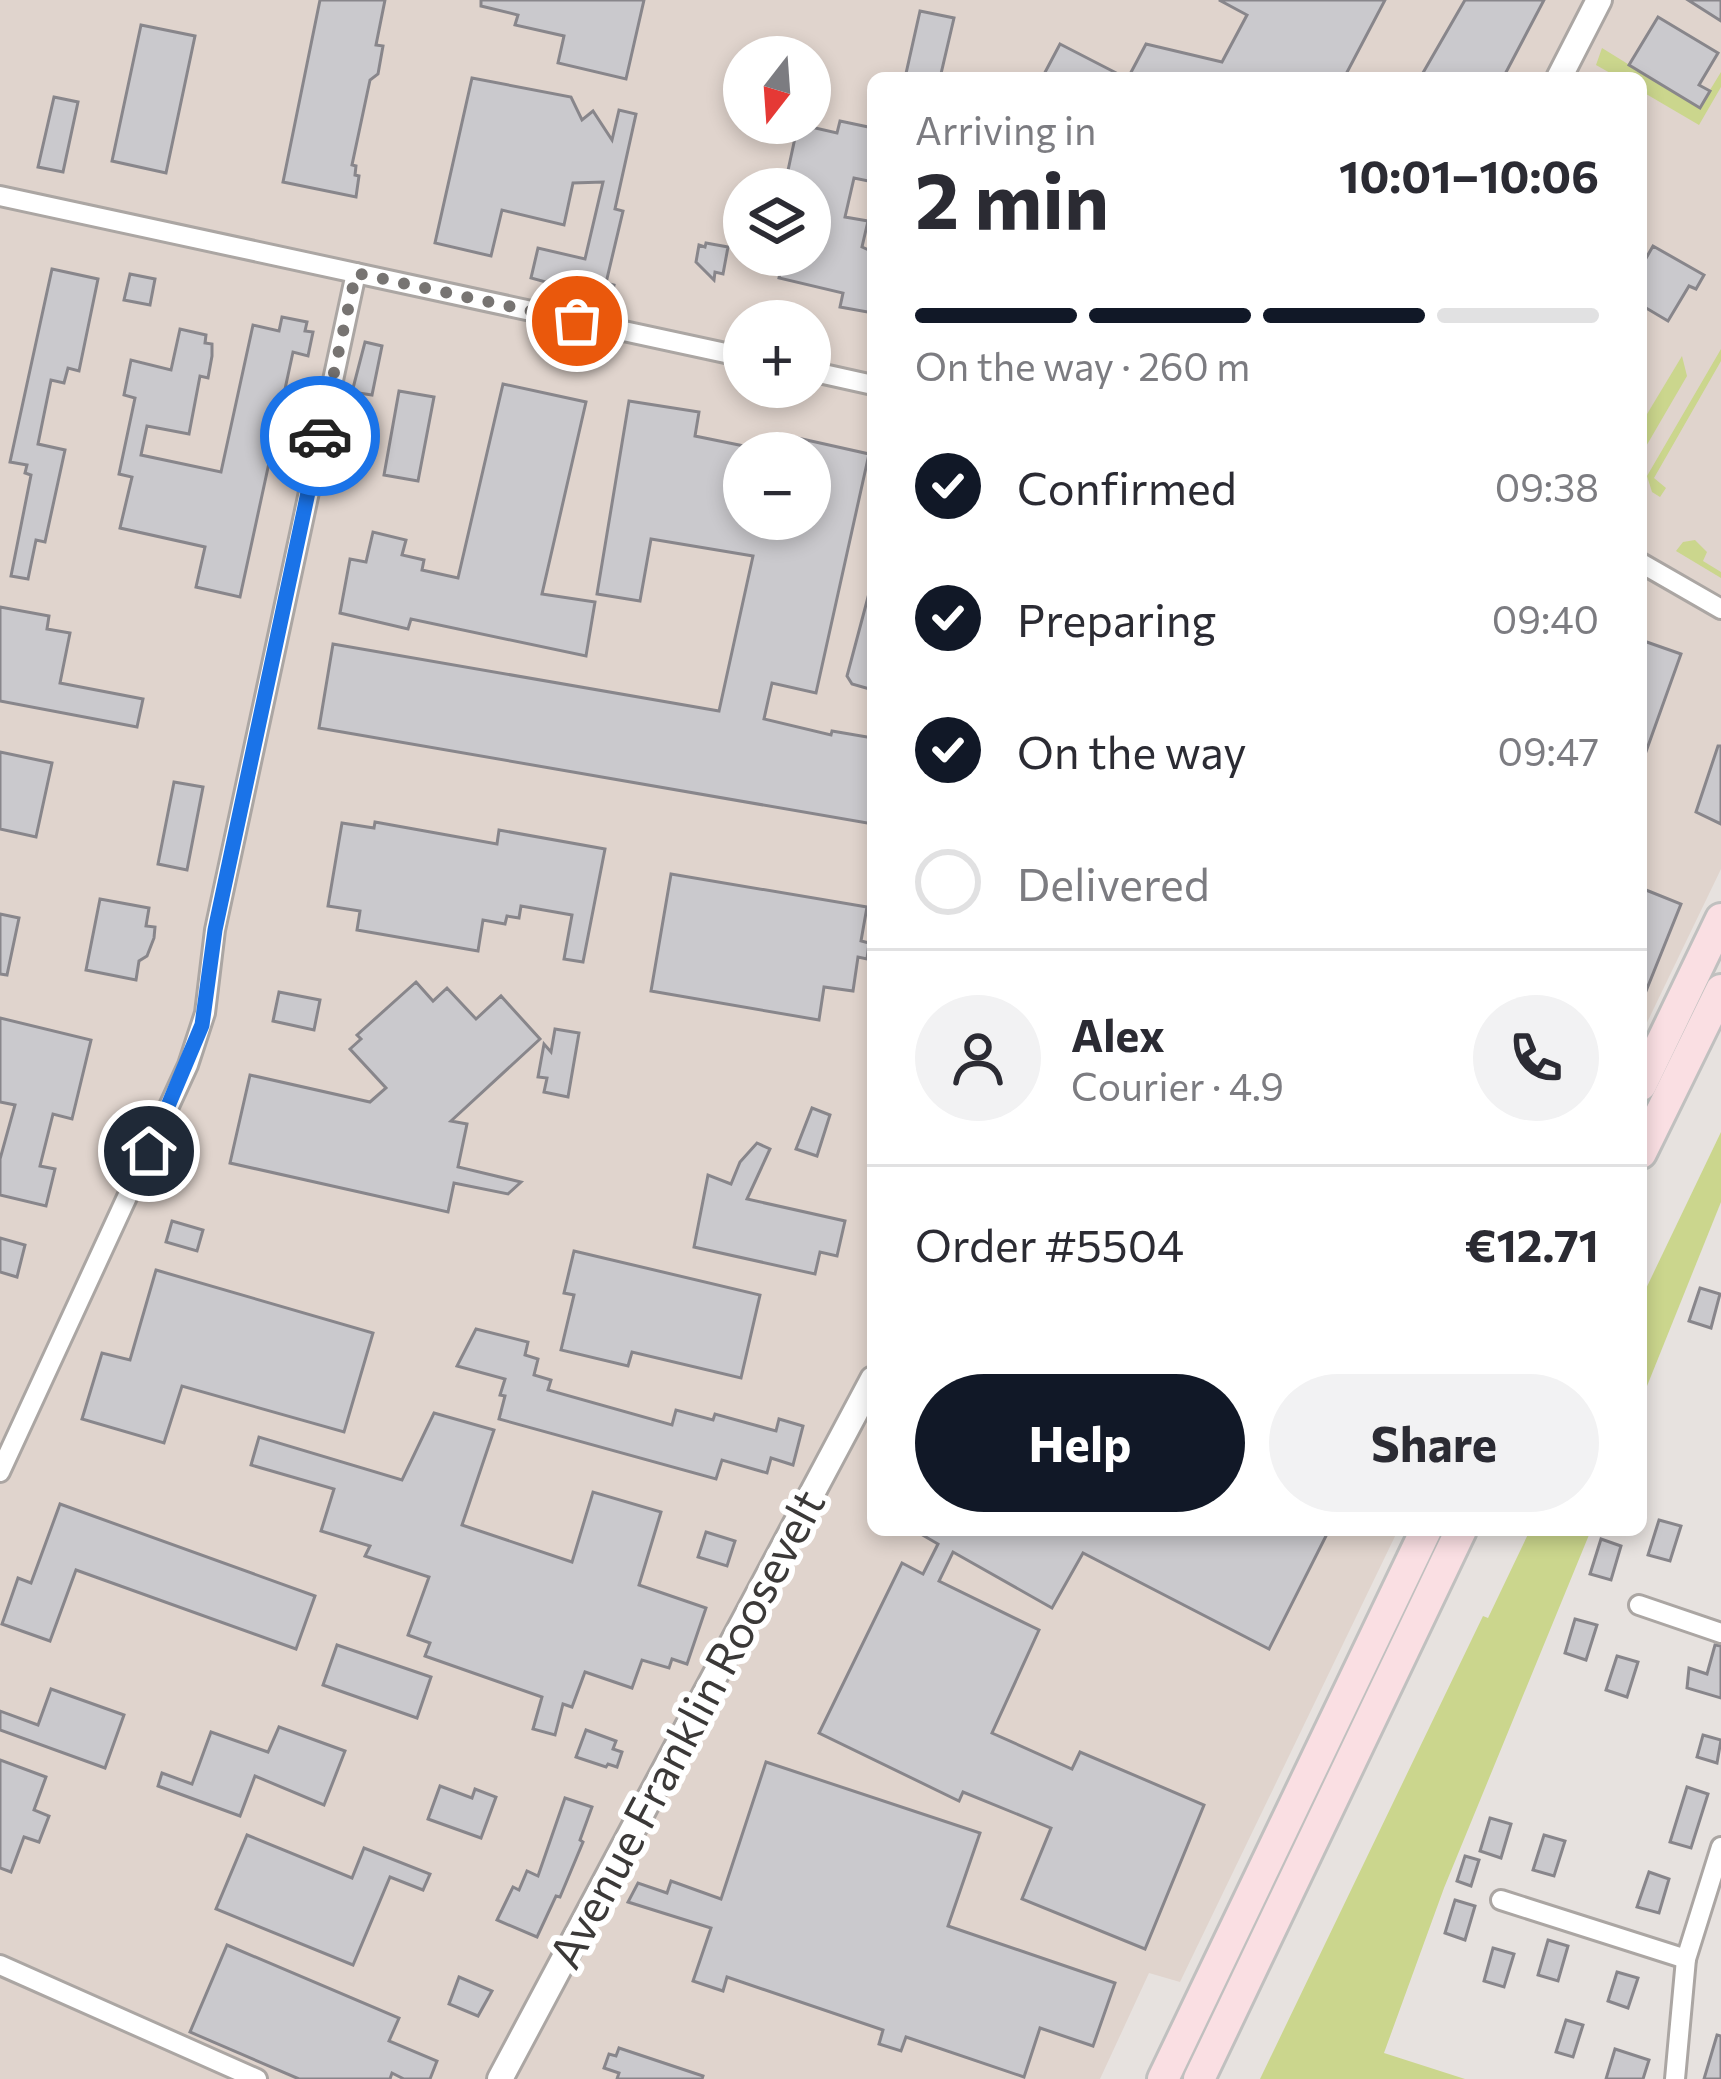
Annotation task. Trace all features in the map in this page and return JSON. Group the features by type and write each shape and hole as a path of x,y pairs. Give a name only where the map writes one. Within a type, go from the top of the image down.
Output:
{"main road":[{"path":"1647,1073 1721,919"},
{"path":"1647,1142 1721,990"},
{"path":"1163,2079 1423,1536"},
{"path":"1198,2079 1458,1536"}],"street":[{"path":"1561,72 1599,0"},
{"path":"0,196 723,352"},
{"path":"0,1472 140,1172 202,1025 221,900 356,273"},
{"path":"831,376 867,384"},
{"path":"1647,566 1721,609"},
{"name":"Avenue Franklin Roosevelt","path":"500,2079 867,1390"},
{"path":"1639,1605 1721,1634"},
{"path":"1675,2079 1686,1959 1721,1846"},
{"path":"1501,1900 1686,1959"},
{"path":"0,1965 257,2079"}],"shaded area":[{"path":"0,0 1721,0 1721,869 1647,1023 1647,72 867,72 867,1536 1395,1536 1180,1982 1149,1973 1100,2079 0,2079"}],"green space":[{"path":"1602,48 1641,72 1608,72 1596,65"},
{"path":"1721,72 1721,87 1699,125 1647,95 1647,76 1699,108"},
{"path":"1721,349 1721,361 1654,478 1666,488 1660,497 1652,492 1647,476"},
{"path":"1682,356 1687,376 1647,445 1647,414"},
{"path":"1695,540 1707,552 1703,561 1721,572 1721,578 1676,551 1683,542"},
{"path":"1721,1132 1721,1202 1647,1386 1647,1286"},
{"path":"1527,1536 1589,1536 1444,1888 1384,2053 1465,2079 1260,2079 1483,1616 1488,1618"}],"building":[{"path":"320,0 385,0 376,45 383,46 378,74 370,80 352,165 359,176 356,197 283,182"},
{"path":"481,0 644,0 626,79 558,63 564,36 515,25 518,15 481,6"},
{"path":"1219,0 1385,0 1347,72 1131,72 1146,44 1222,62 1247,15"},
{"path":"1465,0 1544,0 1506,72 1423,72"},
{"path":"1688,0 1721,0 1721,21"},
{"path":"920,11 954,18 941,72 906,72"},
{"path":"1658,17 1718,53 1699,85 1710,91 1700,108 1629,65"},
{"path":"141,25 195,36 166,173 112,161"},
{"path":"1060,44 1114,72 1045,72"},
{"path":"472,78 571,97 582,120 593,111 612,140 619,110 636,114 615,209 623,211 606,283 614,285 611,300 531,278 538,248 585,259 603,182 573,183 564,225 502,210 491,256 435,243"},
{"path":"54,97 78,102 63,172 38,167"},
{"path":"840,121 867,127 867,181 854,178 845,217 867,221 862,247 867,249 867,312 840,307 843,293 779,278 831,276 831,168 789,168 794,144 831,144 831,132 837,133"},
{"path":"706,243 723,246 723,274 715,272 714,280 696,262 699,245"},
{"path":"1653,246 1704,275 1696,289 1689,286 1668,321 1647,309 1647,256"},
{"path":"52,269 98,279 79,371 68,368 64,383 51,380 38,444 65,450 45,542 36,540 28,579 11,576 31,475 25,473 27,465 10,462"},
{"path":"130,274 155,279 150,305 124,300"},
{"path":"282,317 307,322 305,331 313,332 308,356 293,352 240,597 196,587 205,547 120,528 132,477 119,474 135,398 124,395 131,360 171,370 180,329 206,335 212,356 208,378 200,376 189,434 147,426 141,455 221,472 253,325 279,331"},
{"path":"365,342 382,346 372,395 352,392"},
{"path":"503,384 586,402 542,594 595,602 586,656 411,619 408,629 340,613 350,559 366,562 373,532 406,540 402,555 424,560 422,570 458,578"},
{"path":"399,391 434,397 418,481 384,475"},
{"path":"629,401 699,412 695,436 723,442 723,540 831,540 831,445 867,454 816,693 772,683 764,719 831,735 832,731 867,737 867,823 319,728 333,644 719,711 753,556 651,539 640,601 597,594"},
{"path":"867,601 867,688 852,684 847,676"},
{"path":"0,607 49,616 47,629 70,633 60,683 143,699 137,727 0,701"},
{"path":"1647,642 1681,654 1647,749"},
{"path":"1721,746 1721,824 1696,812"},
{"path":"0,752 52,763 36,837 0,829"},
{"path":"174,782 203,787 187,870 158,864"},
{"path":"375,822 497,844 499,830 605,849 583,962 564,959 572,915 521,906 519,918 507,916 505,924 483,920 478,951 357,930 360,911 328,906 342,823 374,828"},
{"path":"671,874 867,907 861,941 867,942 867,959 858,957 853,991 824,987 819,1020 651,991"},
{"path":"1647,890 1681,904 1647,989"},
{"path":"100,899 149,908 146,926 155,927 154,938 147,956 139,961 136,980 86,970"},
{"path":"0,914 19,918 7,975 0,974"},
{"path":"416,982 433,1001 447,988 476,1019 501,996 540,1039 451,1121 467,1124 458,1167 521,1182 508,1194 454,1183 448,1212 230,1163 250,1075 370,1102 386,1088 350,1049 361,1039 357,1035"},
{"path":"279,992 320,1000 314,1030 273,1021"},
{"path":"0,1018 91,1040 72,1119 53,1114 40,1166 55,1169 46,1206 0,1195 0,1159 15,1105 0,1102"},
{"path":"555,1029 579,1033 568,1097 544,1092 547,1078 538,1077 544,1044 551,1052"},
{"path":"812,1108 830,1115 817,1156 796,1149"},
{"path":"757,1143 770,1149 747,1199 845,1221 837,1256 820,1252 815,1274 694,1247 708,1175 731,1184 740,1162"},
{"path":"172,1221 203,1230 197,1251 166,1242"},
{"path":"0,1238 25,1245 17,1277 0,1272"},
{"path":"574,1251 760,1295 741,1378 632,1352 628,1366 561,1350 574,1295 564,1293"},
{"path":"156,1270 373,1333 344,1432 182,1386 164,1443 82,1419 102,1353 130,1360"},
{"path":"1700,1288 1720,1294 1711,1328 1689,1321"},
{"path":"476,1329 528,1342 525,1355 538,1359 534,1375 551,1380 548,1390 672,1425 676,1410 713,1420 715,1414 776,1431 779,1419 803,1426 793,1465 771,1458 767,1473 722,1460 716,1479 499,1419 505,1379 457,1366"},
{"path":"434,1413 494,1430 462,1525 572,1562 593,1492 661,1512 639,1585 706,1608 687,1664 672,1659 669,1668 642,1660 632,1688 585,1672 572,1707 563,1704 555,1735 533,1729 542,1697 425,1656 430,1643 408,1635 429,1577 365,1556 370,1546 321,1531 334,1489 251,1465 259,1437 402,1480"},
{"path":"60,1504 315,1596 296,1649 76,1570 50,1641 2,1624 18,1578 31,1583"},
{"path":"1659,1520 1681,1526 1670,1561 1648,1555"},
{"path":"706,1532 735,1541 727,1566 698,1557"},
{"path":"924,1536 1326,1536 1269,1649 1083,1553 1052,1608 953,1552 939,1581 1039,1630 992,1733 1072,1769 1080,1752 1204,1805 1145,1949 1022,1899 1051,1828 963,1792 959,1801 819,1733 902,1563 923,1574 938,1544"},
{"path":"1601,1539 1621,1546 1611,1580 1590,1574"},
{"path":"1575,1619 1597,1625 1586,1660 1565,1653"},
{"path":"337,1645 431,1677 417,1718 323,1685"},
{"path":"1715,1645 1721,1646 1721,1698 1687,1688 1689,1668 1707,1674"},
{"path":"1617,1656 1638,1662 1627,1697 1606,1690"},
{"path":"51,1689 124,1715 105,1768 0,1730 0,1711 38,1725"},
{"path":"279,1727 345,1751 324,1805 255,1776 240,1816 158,1786 162,1773 192,1784 211,1732 268,1752"},
{"path":"586,1730 616,1741 613,1749 622,1752 617,1767 576,1757"},
{"path":"1703,1735 1721,1740 1717,1763 1697,1757"},
{"path":"0,1760 46,1777 34,1810 49,1816 39,1842 24,1837 11,1872 0,1868"},
{"path":"766,1762 980,1833 948,1926 1115,1983 1093,2046 1040,2028 1024,2077 906,2037 901,2051 879,2044 883,2030 727,1977 723,1991 693,1981 711,1928 628,1902 638,1883 667,1893 671,1881 721,1899"},
{"path":"440,1786 472,1798 475,1789 496,1797 481,1838 428,1819"},
{"path":"1687,1787 1708,1794 1691,1848 1670,1842"},
{"path":"565,1798 592,1807 560,1897 556,1896 537,1937 497,1920 527,1871 538,1876"},
{"path":"1490,1818 1511,1824 1501,1858 1480,1851"},
{"path":"247,1835 352,1878 364,1848 430,1874 423,1890 390,1877 353,1965 216,1909"},
{"path":"1544,1835 1565,1841 1554,1876 1533,1870"},
{"path":"1465,1856 1479,1860 1471,1886 1457,1881"},
{"path":"1649,1872 1669,1879 1659,1913 1637,1907"},
{"path":"1455,1900 1475,1906 1465,1940 1445,1933"},
{"path":"1548,1940 1568,1946 1558,1981 1538,1975"},
{"path":"227,1945 399,2018 389,2041 437,2061 430,2079 404,2079 392,2073 390,2079 299,2079 190,2032"},
{"path":"1493,1948 1514,1954 1504,1987 1484,1981"},
{"path":"1617,1972 1638,1978 1628,2008 1608,2001"},
{"path":"459,1977 492,1991 478,2016 449,2004"},
{"path":"1566,2020 1583,2025 1573,2057 1556,2052"},
{"path":"1717,2035 1721,2036 1721,2079 1704,2079"},
{"path":"619,2048 702,2079 617,2079 619,2073 604,2068 609,2054 616,2056"},
{"path":"1615,2049 1649,2060 1643,2079 1606,2079"}],"way so far":[{"path":"320,436 356,273 577,321"}],"route":[{"path":"149,1151 188,1065 205,1013 215,930 320,436"}]}
